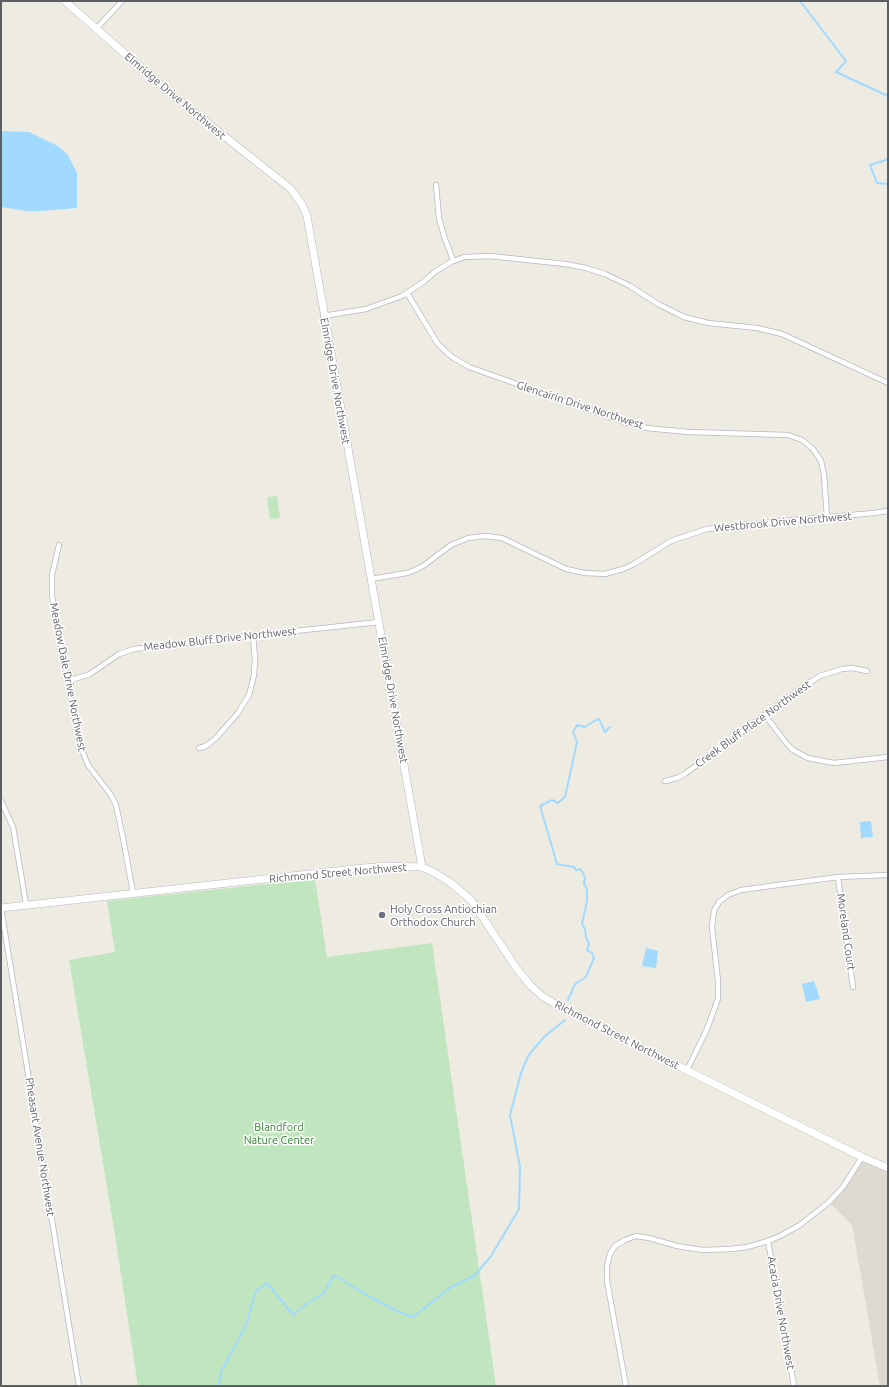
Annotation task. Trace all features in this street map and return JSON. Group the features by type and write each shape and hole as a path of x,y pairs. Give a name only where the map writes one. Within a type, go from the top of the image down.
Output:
{"street":[{"name":"Elmridge Drive Northwest","path":"65,1 166,90 291,189 303,206 379,622 422,868"},
{"path":"96,29 122,1"},
{"path":"436,185 439,218 453,260"},
{"path":"323,316 366,309 386,303 408,293 453,260 474,256 490,256 565,264 600,272 619,280 658,304 684,317 717,324 757,328 782,334 888,383"},
{"name":"Glencairin Drive Northwest","path":"408,293 438,345 456,360 475,369 614,419 646,428 689,432 785,435 802,440 813,449 822,462 827,517"},
{"name":"Westbrook Drive Northwest","path":"371,579 407,573 415,570 423,566 451,545 468,538 485,536 502,538 566,569 585,573 605,574 634,564 671,541 707,529 874,513 888,510"},
{"name":"Meadow Dale Drive Northwest","path":"59,545 52,575 52,589 56,620 81,749 88,765 113,798 118,812 133,893"},
{"name":"Meadow Bluff Drive Northwest","path":"68,681 90,674 119,654 134,649 379,622"},
{"path":"199,748 206,746 216,738 238,713 249,695 254,675 255,659 253,635"},
{"name":"Creek Bluff Place Northwest","path":"665,781 677,778 686,772 808,683 825,674 842,669 852,668 867,671"},
{"path":"765,715 787,744 797,753 808,758 834,763 888,757"},
{"path":"1,801 13,827 26,904"},
{"name":"Richmond Street Northwest","path":"1,908 26,904 387,866 422,868 435,873 451,883 471,900 517,969 531,986 542,996 563,1010 888,1168"},
{"path":"687,1070 707,1029 718,999 718,981 712,927 714,911 719,902 728,895 741,890 838,877 888,875"},
{"name":"Moreland Court","path":"838,877 853,987"},
{"name":"Pheasant Avenue Northwest","path":"1,908 79,1386"},
{"name":"Acacia Drive Northwest","path":"626,1386 607,1281 606,1266 610,1254 615,1246 636,1236 677,1246 703,1250 731,1250 768,1241 800,1225 829,1202 843,1187 862,1156"},
{"name":"Acacia Drive Northwest","path":"768,1241 794,1386"}],"shaded area":[{"path":"862,1157 888,1168 888,1386 880,1386 852,1225 829,1202 843,1187"}],"green space":[{"path":"277,496 280,518 270,519 267,497"},
{"name":"Blandford Nature Center","path":"315,879 327,957 432,943 496,1386 138,1386 115,1235 69,960 115,952 107,901"}],"water":[{"path":"1,131 29,132 58,146 68,155 77,173 77,208 27,211 1,207"},
{"path":"871,821 873,837 861,838 860,822"},
{"path":"646,948 658,951 656,968 642,966"},
{"path":"814,981 820,999 806,1002 802,984"}],"waterway":[{"path":"800,1 846,61 836,72 888,96"},
{"path":"888,157 886,160 870,165 877,183 888,184"},
{"path":"568,1000 575,984 586,977 594,958 592,953 587,950 589,944 582,924 587,901 587,889 584,884 585,878 580,869 576,870 574,867 557,864 540,806 552,800 558,803 565,797 577,742 573,732 577,725 585,727 599,719 605,732 610,727"},
{"path":"218,1386 222,1370 246,1325 256,1291 267,1283 293,1315 306,1304 323,1294 334,1275 370,1297 399,1312 413,1317 451,1287 474,1276 491,1256 519,1209 520,1167 510,1115 521,1073 528,1056 544,1037 565,1020"}],"place":[{"name":"Holy Cross Antiochian Orthodox Church","path":"382,915"}]}
